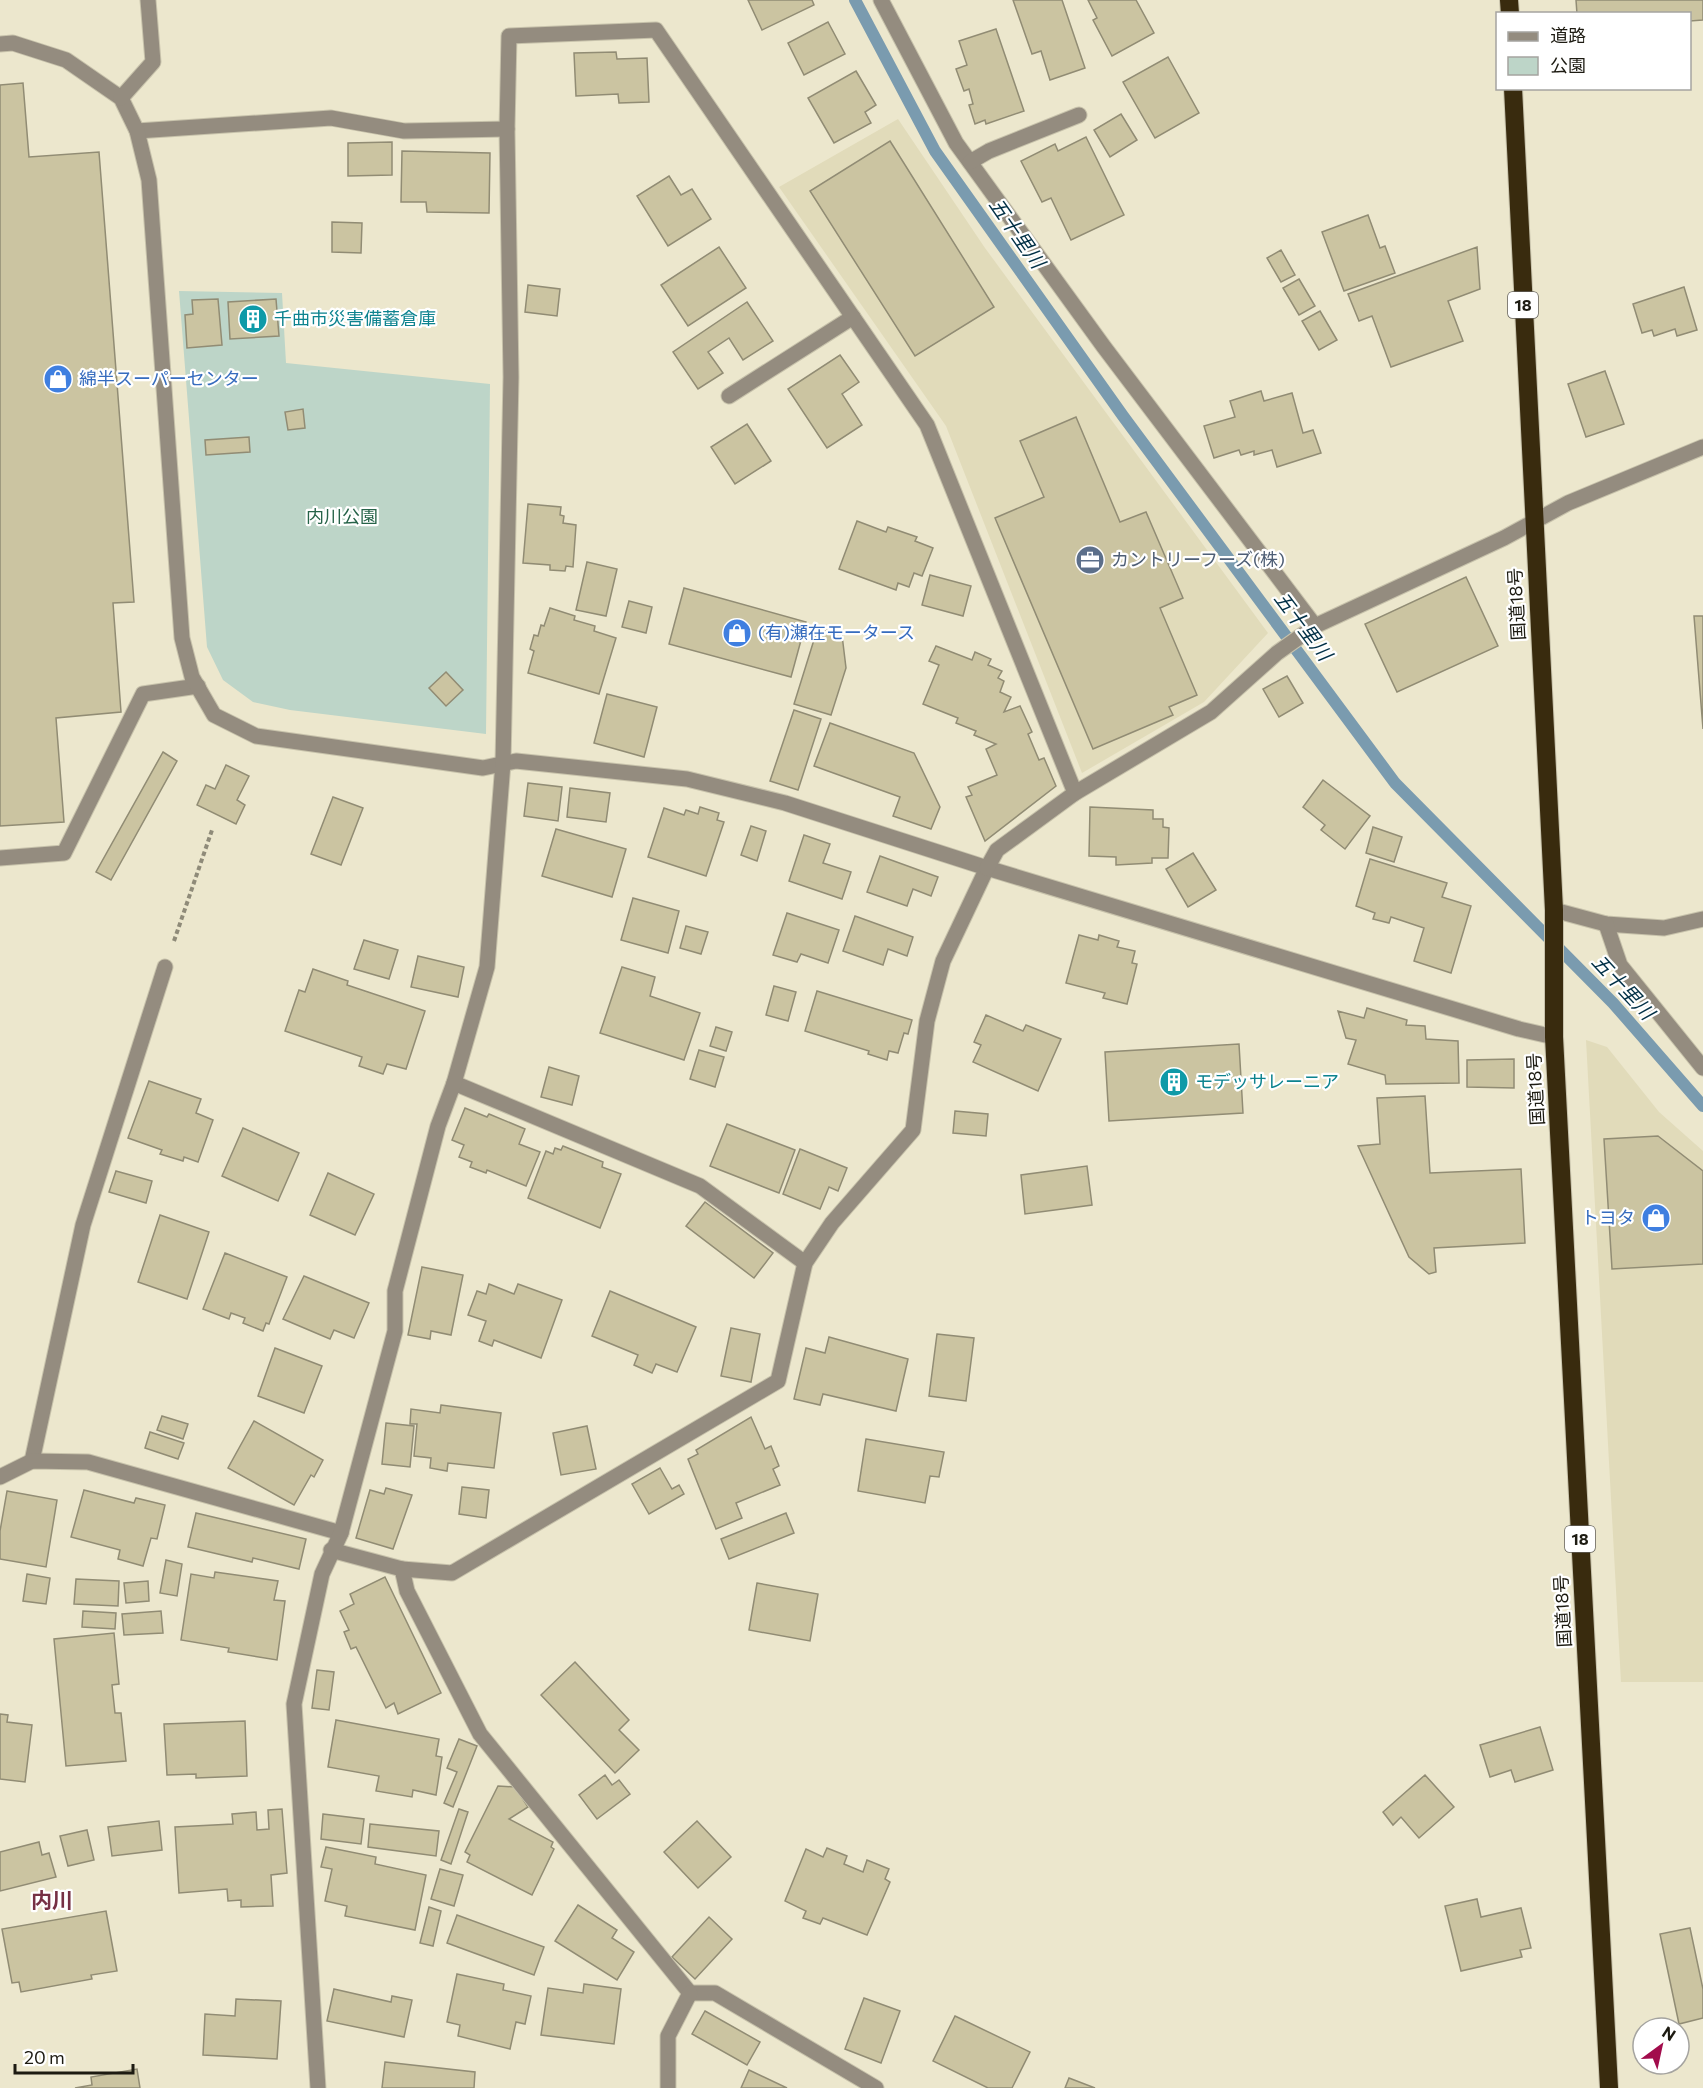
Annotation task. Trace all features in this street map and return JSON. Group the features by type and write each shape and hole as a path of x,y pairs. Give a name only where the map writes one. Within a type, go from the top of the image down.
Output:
{"highway":[{"name":"国道18号","path":"1513,90 1554,910 1554,1037 1609,2088"}],"street":[{"path":"121,98 153,62 148,0"},
{"path":"881,0 956,143 1311,629"},
{"path":"318,2088 294,1704 322,1574 331,1550 341,1533 395,1331 395,1291 438,1126 454,1083 487,967 503,763 511,377 507,129 509,36 656,30 927,425 1075,793"},
{"path":"0,44 13,43 66,60 121,98 137,131 149,180 182,638 192,677 214,715 256,736 483,768 516,761 687,779 784,803 987,868 1519,1029 1554,1037"},
{"path":"970,162 989,151 1079,115"},
{"path":"137,131 331,118 404,131 507,129"},
{"path":"729,396 852,317"},
{"path":"331,1550 402,1569 452,1573 778,1381 806,1263 832,1223 913,1130 927,1021 943,961 997,850 1075,793 1211,712 1277,653 1311,629 1533,522 1568,502 1703,447"},
{"path":"0,858 64,853 143,694 198,686"},
{"path":"1554,910 1606,924 1664,928 1703,918"},
{"path":"1606,924 1620,965 1703,1068"},
{"path":"32,1461 83,1225 165,967"},
{"path":"454,1083 700,1186 806,1263"},
{"path":"0,1477 32,1461 88,1462 341,1533"},
{"path":"402,1569 406,1592 480,1734 690,1993"},
{"path":"668,2088 668,2036 690,1993"},
{"path":"690,1993 715,1993 876,2088"}],"path":[{"path":"165,967 212,830"}],"shaded area":[{"path":"898,119 985,248 1268,633 1204,702 1082,773 946,426 779,187"},
{"path":"1586,1040 1607,1047 1659,1112 1703,1151 1703,1682 1621,1682"}],"green space":[{"name":"内川公園","path":"179,291 282,293 286,363 490,384 486,734 290,710 253,702 223,680 207,647"}],"building":[{"path":"748,0 812,0 814,5 762,30"},
{"path":"1013,0 1062,0 1085,68 1050,80 1041,51 1032,54"},
{"path":"1088,0 1136,0 1154,33 1112,56 1093,20 1097,18"},
{"path":"1576,0 1703,0 1703,20 1691,21 1691,12 1577,12"},
{"path":"828,22 845,54 804,75 788,43"},
{"path":"996,29 1024,111 986,124 985,120 975,124 969,105 973,104 969,89 964,91 956,69 967,65 959,41"},
{"path":"616,52 617,59 647,58 649,102 619,103 618,94 576,96 574,53"},
{"path":"1168,57 1199,113 1155,138 1123,82"},
{"path":"856,71 876,105 865,112 871,123 834,143 808,98"},
{"name":"綿半スーパーセンター","path":"23,83 29,157 99,152 134,602 113,603 121,712 56,718 64,822 0,826 0,85"},
{"path":"1121,114 1137,140 1110,157 1094,130"},
{"path":"1086,137 1124,215 1071,240 1051,198 1042,202 1021,161 1055,144 1058,151"},
{"path":"890,141 994,307 915,356 810,191"},
{"path":"392,142 392,175 348,176 348,143"},
{"path":"402,151 490,153 489,213 427,212 426,202 401,202"},
{"path":"669,176 681,195 692,189 711,219 668,246 637,196"},
{"path":"1368,215 1380,248 1385,246 1395,273 1344,291 1322,232"},
{"path":"332,222 362,223 361,253 332,252"},
{"path":"719,247 746,288 688,326 661,285"},
{"path":"1477,247 1480,289 1448,301 1463,341 1391,367 1372,316 1359,321 1348,294"},
{"path":"1281,250 1295,275 1281,282 1267,258"},
{"path":"1299,279 1315,306 1299,315 1283,288"},
{"path":"528,285 560,289 557,316 525,312"},
{"path":"1684,287 1697,330 1677,336 1675,329 1654,336 1652,330 1642,333 1633,304"},
{"path":"218,299 222,345 187,348 185,315 193,314 192,300"},
{"name":"千曲市災害備蓄倉庫","path":"276,299 279,336 230,339 228,302"},
{"path":"747,302 773,341 743,360 729,338 708,352 723,373 698,389 673,352"},
{"path":"1320,311 1337,340 1319,350 1302,321"},
{"path":"840,355 859,382 842,394 862,425 827,448 788,389"},
{"path":"1605,371 1624,424 1586,437 1568,384"},
{"path":"1261,391 1264,401 1292,393 1303,433 1313,430 1321,453 1277,467 1272,450 1254,455 1254,451 1241,455 1239,450 1214,458 1204,426 1235,417 1230,401"},
{"path":"303,409 305,428 288,430 285,412"},
{"name":"カントリーフーズ(株)","path":"1076,417 1120,522 1146,512 1183,598 1160,608 1197,695 1169,707 1173,715 1093,749 995,518 1044,497 1020,441"},
{"path":"747,424 771,461 735,484 711,447"},
{"path":"249,437 250,452 206,455 205,440"},
{"path":"528,504 561,507 560,515 564,516 563,523 576,525 573,567 566,566 565,571 550,570 550,565 523,563"},
{"path":"857,521 886,532 888,527 917,537 915,541 933,548 922,576 914,573 909,587 898,583 896,590 839,569"},
{"path":"587,562 617,569 606,616 576,610"},
{"path":"930,575 971,586 963,616 922,605"},
{"path":"1466,577 1498,646 1397,692 1365,624"},
{"name":"(有)瀬在モータース","path":"684,588 806,622 791,677 669,644"},
{"path":"629,601 652,607 646,633 622,627"},
{"path":"550,608 575,616 574,620 595,626 594,631 616,638 599,694 528,673 534,651 530,649 534,635 538,636 541,625 544,626"},
{"path":"1694,616 1703,616 1703,729"},
{"path":"818,627 842,635 846,668 831,715 794,704"},
{"path":"936,646 972,660 975,652 991,659 988,665 1002,671 998,678 1004,681 1000,692 1011,697 1004,712 1020,706 1032,732 1028,734 1039,760 1044,758 1056,786 985,841 966,797 972,795 968,787 997,775 986,749 996,744 974,735 976,731 956,723 958,718 923,704 939,665 929,661"},
{"path":"446,672 463,690 446,706 429,688"},
{"path":"1287,676 1303,703 1279,717 1263,689"},
{"path":"607,694 657,707 644,757 594,743"},
{"path":"794,710 821,719 798,790 770,781"},
{"path":"830,723 914,753 940,807 931,829 893,816 900,797 814,766"},
{"path":"163,752 177,761 111,880 96,872"},
{"path":"226,765 249,776 237,800 245,805 236,824 197,805 206,785 215,789"},
{"path":"1323,780 1370,816 1345,849 1321,830 1325,825 1303,807"},
{"path":"528,783 562,787 558,821 524,816"},
{"path":"570,788 610,793 606,822 567,817"},
{"path":"333,797 363,808 341,865 311,854"},
{"path":"700,807 719,813 717,820 724,822 706,876 648,857 664,808 684,815 686,810 698,814"},
{"path":"1090,807 1153,810 1153,819 1163,819 1163,827 1169,828 1168,858 1152,858 1152,863 1116,865 1116,857 1089,856"},
{"path":"751,826 766,831 757,861 741,855"},
{"path":"1373,827 1402,837 1394,862 1366,853"},
{"path":"556,829 626,849 612,897 542,876"},
{"path":"804,835 830,844 823,863 851,872 842,899 789,881"},
{"path":"1193,853 1216,890 1188,907 1166,869"},
{"path":"880,856 938,877 931,896 913,889 907,906 867,892"},
{"path":"1370,859 1447,883 1442,897 1471,906 1451,973 1414,961 1424,928 1391,917 1389,923 1373,919 1375,913 1356,906"},
{"path":"633,898 679,911 668,953 621,940"},
{"path":"787,913 839,930 828,963 801,954 797,962 773,955"},
{"path":"855,916 913,937 907,956 888,949 883,965 843,951"},
{"path":"686,926 708,932 701,954 680,948"},
{"path":"1079,935 1098,940 1099,935 1119,941 1117,947 1135,951 1132,963 1137,964 1127,1004 1103,998 1105,993 1066,983"},
{"path":"364,940 398,950 389,979 354,969"},
{"path":"418,956 464,967 458,997 411,987"},
{"path":"622,967 655,977 650,996 700,1013 684,1060 600,1033"},
{"path":"313,969 348,981 347,985 425,1011 406,1069 387,1064 383,1074 359,1066 362,1057 285,1031 299,990 305,992"},
{"path":"774,986 796,992 788,1021 766,1015"},
{"path":"817,991 912,1020 908,1034 904,1033 898,1053 889,1051 887,1060 868,1054 869,1051 805,1031"},
{"path":"1367,1008 1407,1020 1406,1025 1425,1026 1426,1039 1458,1041 1459,1083 1386,1084 1385,1075 1348,1064 1356,1040 1346,1038 1338,1011 1364,1018"},
{"path":"986,1015 1023,1031 1026,1025 1061,1039 1038,1091 973,1062 981,1045 974,1042"},
{"path":"716,1027 732,1032 726,1051 710,1046"},
{"name":"モデッサレーニア","path":"1239,1044 1243,1113 1109,1121 1105,1052"},
{"path":"699,1050 724,1057 715,1087 690,1079"},
{"path":"1514,1059 1514,1088 1467,1087 1467,1060"},
{"path":"549,1067 579,1076 572,1105 541,1097"},
{"path":"149,1081 201,1099 196,1113 213,1120 198,1162 184,1157 183,1161 160,1154 162,1150 128,1138"},
{"path":"1425,1096 1430,1173 1521,1169 1525,1243 1434,1248 1436,1272 1429,1274 1409,1257 1358,1146 1380,1144 1377,1098"},
{"path":"465,1108 487,1117 489,1114 525,1129 519,1144 540,1152 526,1186 487,1170 486,1173 470,1167 472,1162 459,1157 464,1145 452,1140"},
{"path":"955,1111 988,1114 986,1136 953,1133"},
{"path":"727,1124 795,1150 779,1193 710,1166"},
{"path":"243,1128 299,1153 278,1201 222,1176"},
{"name":"トヨタ","path":"1658,1136 1703,1171 1703,1264 1612,1269 1604,1139"},
{"path":"563,1146 603,1162 602,1167 621,1174 600,1228 528,1198 546,1151 553,1154 555,1148 561,1150"},
{"path":"800,1149 847,1168 838,1191 829,1187 820,1209 783,1194"},
{"path":"1087,1166 1092,1205 1025,1214 1021,1175"},
{"path":"116,1171 152,1181 146,1203 109,1192"},
{"path":"328,1173 374,1194 355,1235 310,1215"},
{"path":"705,1202 773,1253 754,1278 686,1226"},
{"path":"160,1215 209,1232 187,1299 138,1282"},
{"path":"225,1253 287,1277 269,1324 266,1323 263,1331 243,1323 245,1318 231,1313 229,1319 203,1309"},
{"path":"422,1267 463,1275 451,1335 431,1331 430,1339 408,1335"},
{"path":"304,1276 369,1303 354,1338 334,1330 330,1339 283,1319"},
{"path":"489,1284 514,1294 518,1284 562,1300 541,1358 494,1340 492,1346 479,1341 486,1321 468,1315 477,1291 486,1294"},
{"path":"610,1291 696,1327 677,1372 656,1364 652,1373 634,1365 638,1355 592,1336"},
{"path":"731,1328 760,1334 751,1382 721,1376"},
{"path":"937,1334 974,1338 966,1401 929,1396"},
{"path":"829,1337 908,1359 896,1411 823,1394 820,1405 794,1399 806,1348 825,1353"},
{"path":"275,1348 322,1366 304,1413 258,1396"},
{"path":"441,1405 501,1413 494,1468 448,1463 447,1471 430,1468 431,1458 414,1456 417,1424 410,1424 411,1409 440,1413"},
{"path":"162,1416 188,1424 183,1439 157,1430"},
{"path":"751,1417 765,1449 771,1446 779,1466 773,1469 780,1485 736,1503 742,1518 716,1529 688,1459 698,1454 696,1450"},
{"path":"254,1421 323,1460 314,1477 311,1475 294,1505 228,1468"},
{"path":"386,1423 414,1426 410,1467 382,1464"},
{"path":"587,1426 596,1469 561,1475 553,1433"},
{"path":"150,1432 184,1443 178,1459 145,1448"},
{"path":"866,1439 944,1452 939,1477 930,1476 925,1503 858,1491"},
{"path":"660,1468 672,1489 679,1485 684,1494 649,1514 632,1484"},
{"path":"462,1487 489,1490 486,1518 459,1514"},
{"path":"386,1488 412,1495 393,1549 356,1538 370,1490 384,1494"},
{"path":"84,1490 134,1503 136,1498 165,1505 157,1539 151,1538 143,1566 118,1559 120,1550 71,1537"},
{"path":"7,1491 57,1500 46,1567 0,1559 0,1531"},
{"path":"196,1513 306,1539 299,1569 253,1558 252,1562 188,1547"},
{"path":"786,1513 794,1533 729,1559 721,1539"},
{"path":"166,1560 182,1564 177,1596 160,1593"},
{"path":"215,1572 278,1581 274,1600 285,1601 277,1660 228,1652 229,1648 181,1640 191,1574 214,1578"},
{"path":"27,1574 50,1578 46,1604 23,1601"},
{"path":"385,1577 441,1693 398,1714 394,1703 386,1708 356,1647 351,1649 344,1632 349,1630 340,1611 354,1604 350,1594"},
{"path":"76,1579 119,1581 118,1606 74,1604"},
{"path":"148,1581 149,1601 126,1603 124,1583"},
{"path":"757,1583 818,1594 810,1641 749,1630"},
{"path":"83,1611 116,1613 115,1629 82,1627"},
{"path":"161,1611 163,1633 124,1635 122,1614"},
{"path":"114,1633 119,1684 112,1685 115,1713 121,1713 126,1761 66,1766 54,1639"},
{"path":"575,1662 629,1720 619,1730 639,1750 615,1773 541,1695"},
{"path":"317,1670 334,1672 329,1710 312,1708"},
{"path":"0,1714 8,1715 7,1722 32,1725 25,1782 0,1779"},
{"path":"336,1720 439,1739 436,1756 442,1757 436,1795 413,1790 412,1797 376,1791 379,1776 328,1767"},
{"path":"245,1721 247,1776 196,1778 196,1774 167,1775 164,1724"},
{"path":"1540,1727 1553,1770 1515,1782 1511,1770 1490,1777 1480,1745"},
{"path":"459,1739 477,1746 453,1807 444,1803 457,1772 447,1768"},
{"path":"605,1775 612,1785 619,1780 630,1794 597,1819 579,1795"},
{"path":"1425,1775 1454,1807 1419,1838 1401,1817 1393,1825 1383,1812"},
{"path":"498,1786 515,1787 528,1807 509,1819 553,1842 551,1847 554,1849 532,1895 467,1862 470,1855 465,1852"},
{"path":"282,1809 287,1873 271,1875 273,1906 241,1907 241,1900 228,1901 227,1889 179,1893 175,1827 233,1824 232,1814 256,1812 257,1830 269,1829 268,1810"},
{"path":"459,1809 468,1812 451,1864 441,1860"},
{"path":"323,1814 364,1819 361,1844 321,1839"},
{"path":"159,1821 162,1850 112,1856 108,1827"},
{"path":"697,1821 731,1857 698,1888 664,1852"},
{"path":"370,1824 439,1831 436,1856 368,1847"},
{"path":"87,1830 94,1860 68,1866 60,1836"},
{"path":"39,1842 42,1855 49,1853 56,1877 0,1891 0,1852"},
{"path":"326,1847 376,1857 375,1864 426,1875 415,1930 345,1916 347,1906 325,1901 332,1869 321,1867"},
{"path":"827,1848 847,1856 844,1864 863,1872 867,1860 889,1869 885,1879 890,1882 867,1935 823,1918 820,1924 803,1918 806,1911 785,1901 806,1849 823,1857"},
{"path":"440,1869 463,1875 454,1906 431,1899"},
{"path":"1477,1899 1481,1917 1521,1908 1531,1948 1520,1950 1522,1957 1461,1971 1445,1906"},
{"path":"578,1905 617,1930 612,1938 634,1952 617,1980 555,1941"},
{"path":"429,1907 441,1911 433,1946 420,1943"},
{"path":"106,1911 117,1971 91,1975 92,1979 21,1992 19,1982 12,1983 2,1929"},
{"path":"457,1915 544,1947 534,1975 447,1943"},
{"path":"709,1917 732,1939 695,1979 672,1957"},
{"path":"1690,1928 1703,1989 1703,2018 1691,2021 1691,2016 1677,2016 1660,1934"},
{"path":"457,1974 504,1984 503,1990 531,1996 525,2024 516,2022 510,2049 458,2036 460,2025 447,2022"},
{"path":"584,1984 621,1989 614,2044 541,2035 548,1988 583,1993"},
{"path":"334,1989 391,2002 392,1996 412,2000 404,2037 327,2021"},
{"path":"864,1998 900,2011 881,2063 845,2049"},
{"path":"236,1999 281,2001 277,2059 203,2055 205,2014 235,2016"},
{"path":"705,2011 760,2042 747,2065 692,2034"},
{"path":"955,2016 1030,2052 1012,2088 988,2088 933,2061"},
{"path":"385,2062 475,2072 474,2088 382,2088"},
{"path":"137,2069 140,2088 75,2088 92,2085 91,2077"},
{"path":"749,2070 787,2088 741,2088"},
{"path":"1069,2078 1095,2088 1065,2088"}],"waterway":[{"name":"五十里川","path":"855,0 935,151 1123,416 1395,783 1613,1003 1703,1106"}],"place":[{"name":"千曲市災害備蓄倉庫","path":"253,319"},
{"name":"綿半スーパーセンター","path":"58,379"},
{"name":"カントリーフーズ(株)","path":"1090,560"},
{"name":"(有)瀬在モータース","path":"737,633"},
{"name":"モデッサレーニア","path":"1174,1082"},
{"name":"トヨタ","path":"1656,1218"}],"district":[{"name":"内川","path":"52,1901"}]}
